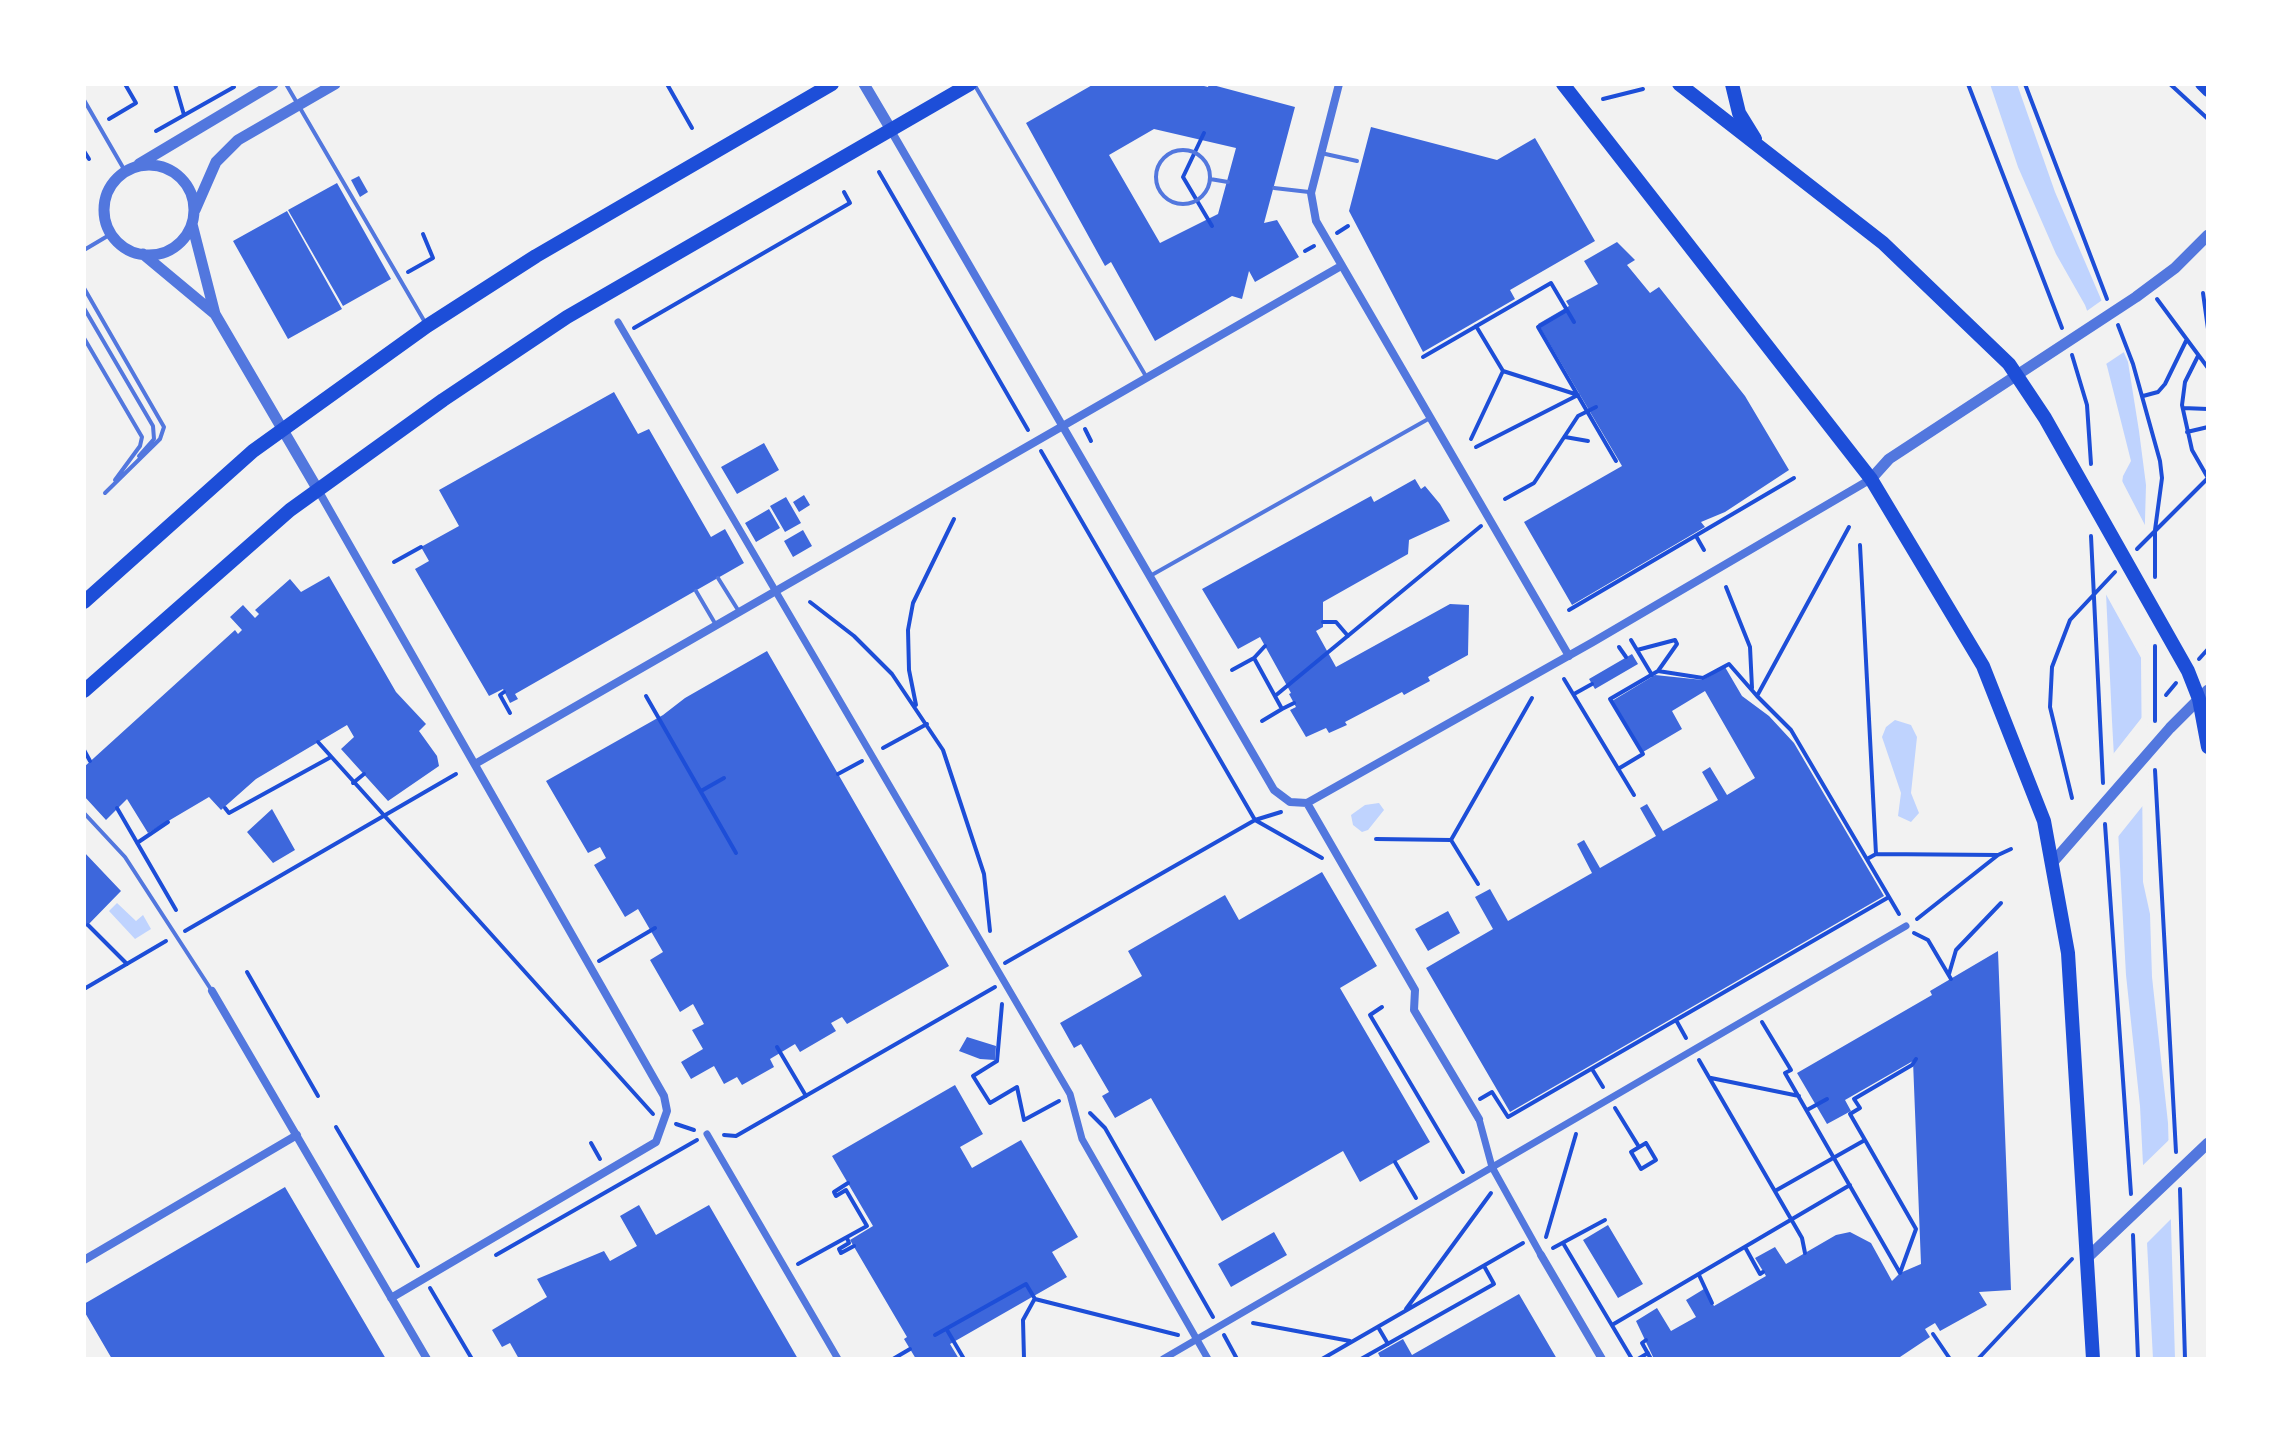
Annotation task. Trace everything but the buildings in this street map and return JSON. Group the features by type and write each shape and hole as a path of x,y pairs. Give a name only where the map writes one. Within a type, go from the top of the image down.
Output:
{"main road":[{"path":"84,602 253,451 427,326 536,256 832,84"},
{"path":"84,691 290,510 567,317 890,128 972,84"},
{"path":"1563,84 1871,479 1983,666 2044,821 2068,953 2093,1359"},
{"path":"1679,84 1883,243 1969,322 2018,376 2045,418 2188,671 2201,697 2208,747"},
{"path":"1732,84 1739,113 1765,153"},
{"path":"2201,84 2208,91"}],"street":[{"path":"273,84 116,179 105,200 106,224 111,234 131,251 143,254 173,248 193,220 216,162 238,140 335,84"},
{"path":"864,84 1274,790 1290,802 1307,803 1569,656 1871,479 1889,459 2136,297 2175,268 2208,235"},
{"path":"1339,84 1311,193 1316,221 1569,656"},
{"path":"129,169 163,167 177,174 193,199 193,220 215,314 664,1096 666,1120 656,1142 391,1298"},
{"path":"143,254 215,314"},
{"path":"475,764 1341,266"},
{"path":"618,322 1070,1094 1082,1139 1208,1359"},
{"path":"2053,862 2201,697"},
{"path":"1307,803 1415,990 1414,1010 1479,1119 1492,1167 1602,1359"},
{"path":"1163,1359 1906,926"},
{"path":"212,991 427,1359"},
{"path":"707,1134 838,1359"},
{"path":"84,1260 297,1135"},
{"path":"2086,1259 2206,1145"}],"lane":[{"path":"286,84 427,326"},
{"path":"972,84 1147,378"},
{"path":"84,100 129,169"},
{"path":"1179,150 1196,153 1207,164 1210,179 1208,188 1197,201 1171,203 1155,182 1155,174 1163,158 1179,150"},
{"path":"1321,153 1357,161"},
{"path":"1210,179 1228,182"},
{"path":"1274,188 1311,193"},
{"path":"84,250 111,234"},
{"path":"84,288 164,427 160,439 105,493"},
{"path":"84,308 155,431 151,443 105,493"},
{"path":"84,338 142,437 140,446 105,493"},
{"path":"1150,576 1430,418"},
{"path":"718,578 739,612"},
{"path":"696,591 716,625"},
{"path":"84,813 125,857 212,991"}],"path":[{"path":"125,84 136,103"},
{"path":"175,84 184,115"},
{"path":"156,131 239,84"},
{"path":"667,84 692,128"},
{"path":"1968,84 2065,337"},
{"path":"2170,84 2208,119"},
{"path":"1603,99 1643,89"},
{"path":"1204,133 1183,177 1212,226"},
{"path":"84,151 89,159"},
{"path":"879,172 1255,820 1322,858"},
{"path":"625,333 850,203 844,192"},
{"path":"1337,233 1348,226"},
{"path":"399,277 433,258 423,234"},
{"path":"1305,251 1314,246"},
{"path":"1423,357 1551,283 1574,322"},
{"path":"2203,293 2208,329"},
{"path":"2156,299 2208,369"},
{"path":"1567,310 1538,327 1616,461"},
{"path":"1476,326 1503,371 1578,395"},
{"path":"2143,397 2158,392 2165,384 2186,341"},
{"path":"2070,350 2087,405 2091,470"},
{"path":"2155,593 2154,532 2208,478 2186,432 2183,408 2185,382 2198,356"},
{"path":"1471,439 1503,371"},
{"path":"1476,447 1578,395"},
{"path":"1505,499 1534,483 1578,416 1596,407"},
{"path":"2183,408 2208,409"},
{"path":"2186,432 2208,427"},
{"path":"1565,437 1588,441"},
{"path":"1569,610 1794,478"},
{"path":"917,707 909,670 908,630 913,603 926,570 954,519"},
{"path":"1275,696 1490,520"},
{"path":"1757,696 1849,527"},
{"path":"2091,533 2091,596 2103,795"},
{"path":"1696,536 1704,550"},
{"path":"1860,545 1876,854"},
{"path":"394,562 421,547"},
{"path":"2072,798 2050,707 2049,685 2062,635 2102,585"},
{"path":"1726,587 1750,647 1752,690"},
{"path":"810,602 854,636 892,674 943,750 984,874 994,964 1255,820"},
{"path":"1323,622 1336,622 1348,636"},
{"path":"2155,639 2155,733"},
{"path":"1631,640 1652,675"},
{"path":"1618,769 1643,754 1610,699 1658,671 1677,644 1675,640 1637,650"},
{"path":"1232,670 1254,658 1265,646"},
{"path":"1619,647 1626,657"},
{"path":"1254,658 1282,709"},
{"path":"1658,671 1703,678 1729,664 1791,730 1906,926 1928,940 1950,976 1956,950 2001,903"},
{"path":"1564,679 1634,795"},
{"path":"1574,694 1592,684"},
{"path":"504,692 500,695 510,713"},
{"path":"646,696 736,853"},
{"path":"1451,840 1532,698"},
{"path":"1262,721 1294,703"},
{"path":"838,774 927,724"},
{"path":"318,742 653,1114"},
{"path":"84,750 90,761"},
{"path":"225,808 229,813 331,757"},
{"path":"2155,764 2176,1154"},
{"path":"353,783 364,774"},
{"path":"84,989 456,774"},
{"path":"701,791 724,778"},
{"path":"117,808 187,929"},
{"path":"2104,810 2131,1195"},
{"path":"137,843 170,824 168,822"},
{"path":"1376,839 1451,840"},
{"path":"1451,840 1478,884"},
{"path":"1906,926 1998,855 2011,849"},
{"path":"1867,859 1876,854 1998,855"},
{"path":"1470,1105 1492,1092 1508,1117 1806,942 1889,897"},
{"path":"88,925 127,964"},
{"path":"616,951 655,928"},
{"path":"247,972 318,1096"},
{"path":"666,1120 707,1134 736,1136 1004,981"},
{"path":"1004,981 997,1061 973,1076 990,1103 1017,1087 1024,1120 1070,1094"},
{"path":"1382,1007 1370,1015 1468,1181"},
{"path":"1757,1013 1791,1070 1785,1073 1900,1273 1916,1229 1849,1113 1860,1108 1853,1096 1912,1065 1916,1059"},
{"path":"1680,1016 1693,1050 1792,1219 1802,1238 1805,1253"},
{"path":"777,1047 806,1096"},
{"path":"1594,1065 1639,1147"},
{"path":"1709,1077 1799,1096"},
{"path":"1807,1110 1827,1099"},
{"path":"1541,1255 1582,1115"},
{"path":"336,1127 472,1359"},
{"path":"1105,1128 1237,1359"},
{"path":"485,1261 707,1134"},
{"path":"1775,1191 1865,1140"},
{"path":"1646,1143 1656,1160 1641,1169 1631,1152 1639,1147 1646,1143"},
{"path":"1395,1162 1422,1208"},
{"path":"1404,1312 1500,1182"},
{"path":"2179,1182 2185,1359"},
{"path":"787,1270 867,1226 846,1190 836,1196 834,1192 848,1183"},
{"path":"1612,1325 1850,1185"},
{"path":"1541,1255 1605,1220"},
{"path":"2132,1226 2138,1359"},
{"path":"846,1237 849,1243 839,1249 841,1253 854,1246"},
{"path":"1322,1359 1532,1238"},
{"path":"1563,1243 1635,1359 1648,1353"},
{"path":"1745,1247 1760,1274 1763,1272"},
{"path":"1361,1359 1494,1284 1484,1266"},
{"path":"1699,1275 1712,1303"},
{"path":"1978,1359 2052,1277"},
{"path":"935,1335 1026,1284 1035,1299 1197,1339"},
{"path":"1024,1359 1023,1320 1035,1299"},
{"path":"1230,1320 1353,1341"},
{"path":"1378,1327 1388,1344"},
{"path":"946,1329 964,1359"},
{"path":"1933,1334 1950,1359"},
{"path":"1646,1340 1642,1343 1651,1359"},
{"path":"893,1359 910,1349"}],"water":[{"path":"1990,84 2017,84 2055,192 2128,362 2139,431 2146,485 2141,659 2143,882 2150,914 2152,977 2168,1123 2175,1359 2153,1359 2140,1106 2126,975 2112,721 2106,593 2123,476 2131,461 2107,366 2085,305 2056,254 2018,167"},
{"path":"1895,720 1911,725 1917,737 1911,793 1919,813 1911,822 1898,816 1901,793 1882,737 1886,727"},
{"path":"1379,803 1384,810 1368,830 1362,832 1353,825 1351,815 1365,805"},
{"path":"117,903 136,921 143,915 151,929 135,939 109,911"}],"pier":[{"path":"2105,298 2127,350 2103,366 2084,313"},
{"path":"2119,475 2147,529 2145,665 2103,589"},
{"path":"2147,711 2149,798 2117,838 2110,758"},
{"path":"2173,1136 2177,1213 2141,1249 2137,1171"}]}
